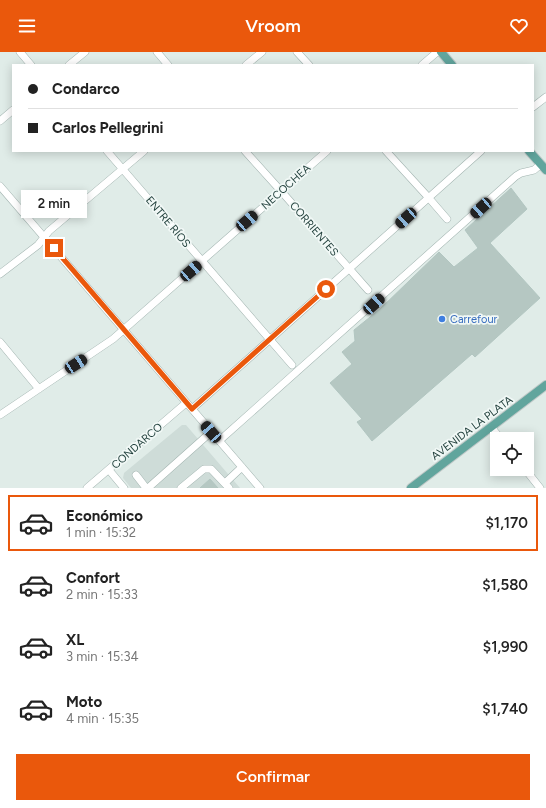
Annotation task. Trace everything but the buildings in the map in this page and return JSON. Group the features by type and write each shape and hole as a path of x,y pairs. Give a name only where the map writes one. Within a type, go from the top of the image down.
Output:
{"main road":[{"path":"441,52 451,64"},
{"path":"530,152 544,167"},
{"name":"AVENIDA LA PLATA","path":"412,488 546,385"}],"street":[{"path":"20,52 31,64"},
{"path":"70,64 85,52"},
{"path":"156,52 167,64"},
{"path":"247,64 262,52"},
{"path":"297,52 308,64"},
{"path":"423,64 437,52"},
{"path":"534,106 546,97"},
{"path":"0,121 12,111"},
{"name":"ENTRE RÍOS","path":"108,152 292,365"},
{"path":"0,274 38,245 49,231 143,152"},
{"name":"CORRIENTES","path":"246,152 368,290"},
{"name":"NECOCHEA","path":"0,414 113,340 326,152"},
{"path":"387,152 447,219"},
{"path":"192,409 480,152"},
{"path":"219,441 516,176 521,173 544,167"},
{"path":"0,186 260,488"},
{"path":"0,342 38,389"},
{"name":"CONDARCO","path":"87,488 186,403"},
{"path":"492,427 496,432"},
{"path":"136,475 147,488 211,432"},
{"path":"181,488 204,469 211,469 227,485 242,467"},
{"path":"109,470 124,488"},
{"path":"531,476 540,488"}],"shaded area":[{"path":"182,425 186,425 240,488 131,488 123,478 124,473"}],"place":[{"name":"Carrefour","path":"442,319"}],"route":[{"path":"54,248 192,409 326,289"}]}
